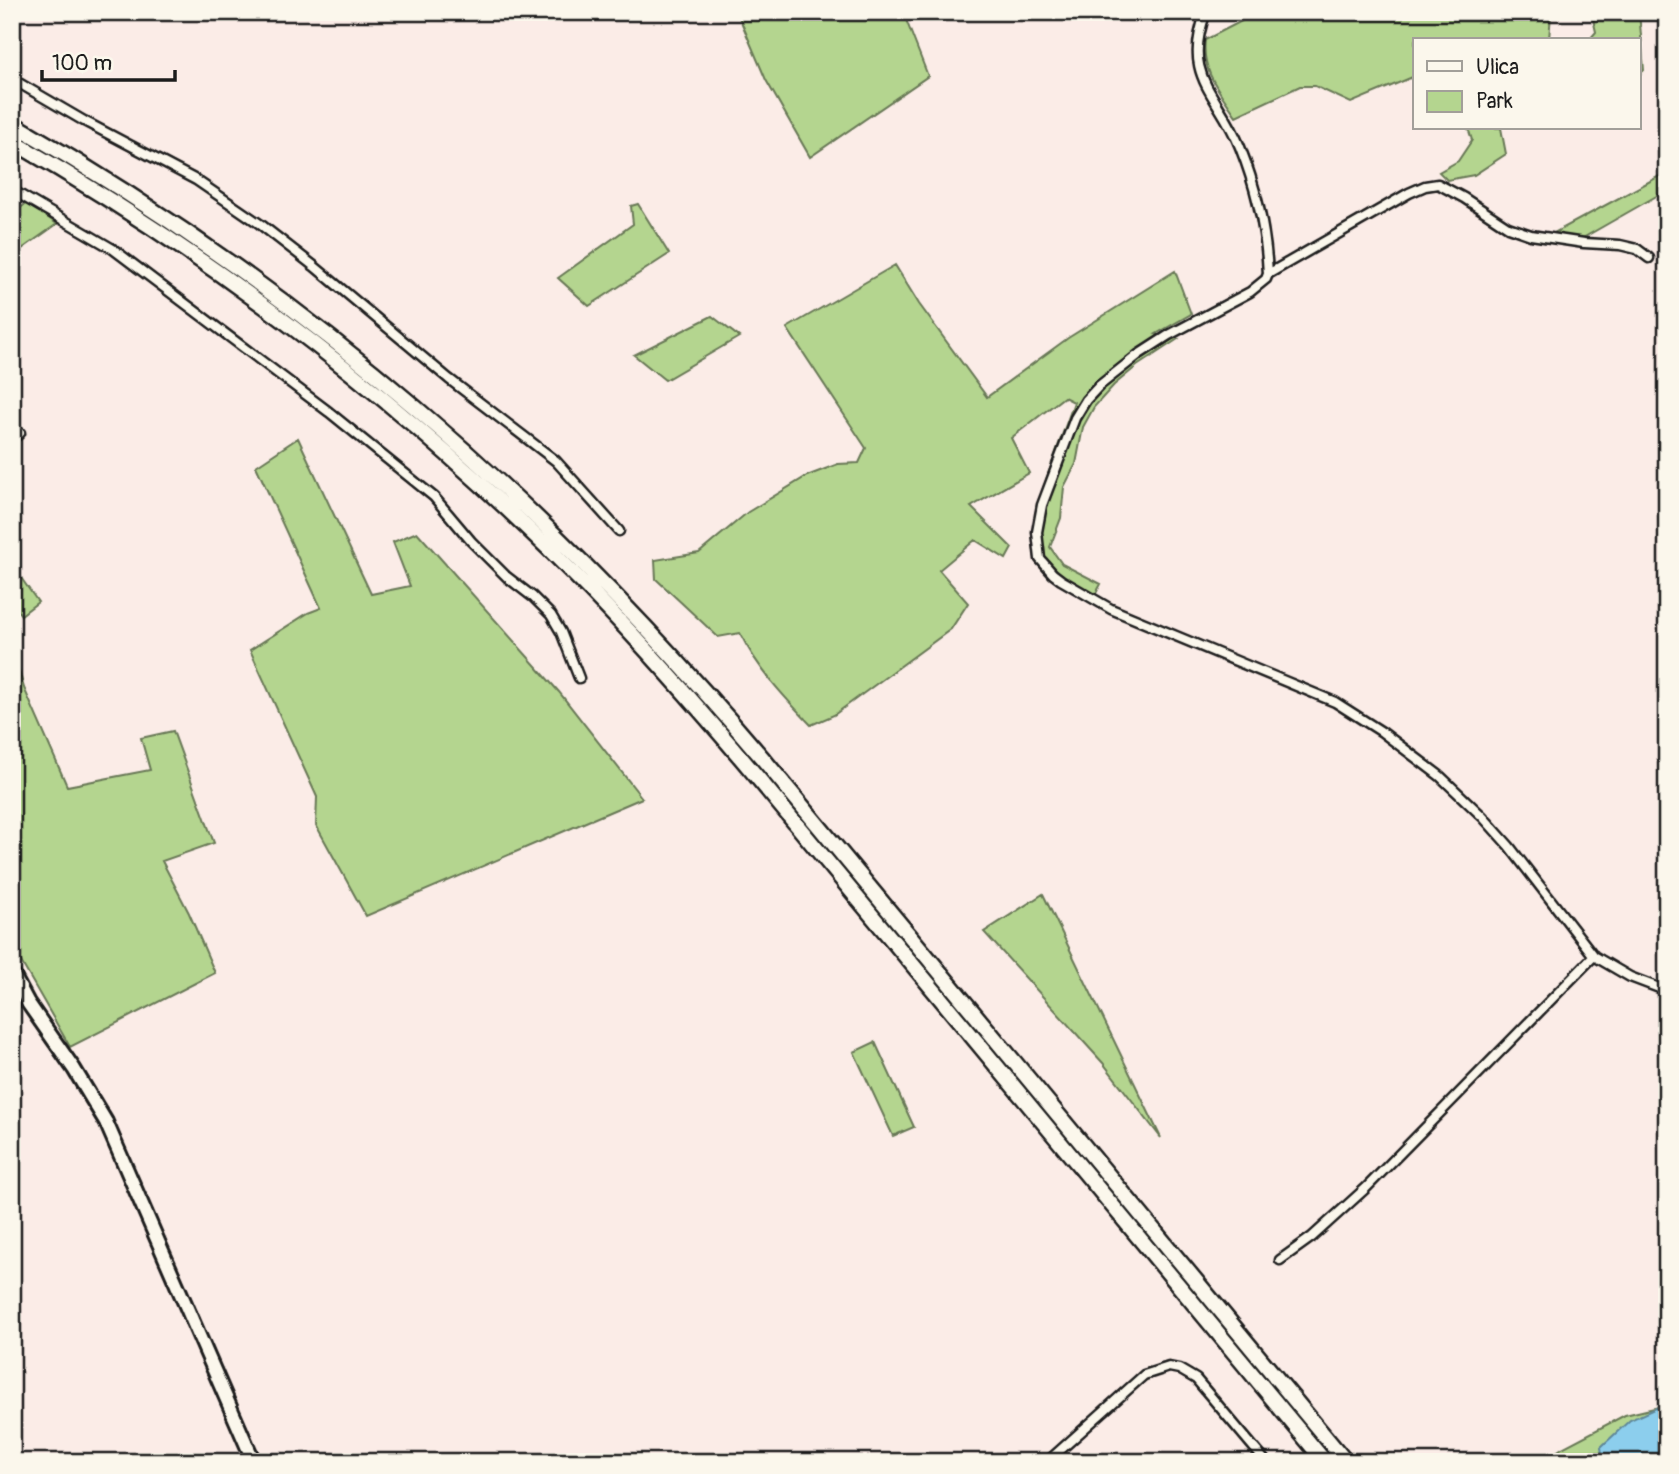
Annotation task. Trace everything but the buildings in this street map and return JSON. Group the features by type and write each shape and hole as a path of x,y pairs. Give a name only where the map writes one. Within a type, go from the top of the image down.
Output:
{"highway":[{"path":"12,123 171,221 312,322 460,444 583,560 672,654 764,760 1346,1462"},
{"path":"12,141 97,192 190,253 321,349 458,464 583,583 660,664 737,753 1325,1462"}],"street":[{"path":"1206,12 1196,49 1198,65 1209,94 1238,144 1255,188 1268,274 1251,292 1169,335 1138,355 1086,400 1075,418 1042,505 1037,532 1040,559 1053,574 1100,603 1168,635 1335,702 1413,754 1483,817 1509,846 1594,956 1630,977 1667,991"},
{"path":"12,79 84,121 186,174 260,224 449,379 556,461 619,531"},
{"path":"1268,274 1409,193 1424,186 1438,184 1458,193 1508,227 1531,235 1620,245 1637,249 1649,258"},
{"path":"12,190 113,248 435,497 471,541 551,615 561,632 579,678"},
{"path":"12,439 20,433"},
{"path":"1280,1260 1312,1237 1366,1188 1594,956"},
{"path":"12,973 39,1021 74,1069 106,1122 254,1462"},
{"path":"1047,1462 1144,1376 1169,1367 1179,1369 1196,1379 1266,1462"}],"green space":[{"path":"737,12 903,12 928,76 810,157 766,80"},
{"path":"1259,12 1639,12 1644,70 1640,74 1640,38 1591,38 1596,32 1592,14 1551,13 1549,38 1413,38 1413,77 1351,103 1315,86 1300,86 1236,116 1209,71 1205,40"},
{"path":"1469,130 1501,130 1506,154 1474,175 1447,180 1439,172 1458,161 1472,140"},
{"path":"1667,172 1667,190 1581,239 1552,234"},
{"path":"27,203 57,224 12,256 12,214"},
{"path":"638,204 669,254 589,306 558,278 633,224 631,206"},
{"path":"895,265 919,304 987,397 1068,338 1175,271 1191,314 1156,334 1178,339 1114,385 1094,407 1083,427 1076,464 1064,487 1061,518 1050,547 1062,564 1101,584 1095,595 1062,575 1042,555 1042,491 1074,402 1064,397 1011,438 1029,473 971,507 1012,548 1006,559 975,540 939,570 968,603 951,629 834,715 811,725 763,670 740,633 718,637 656,579 655,560 699,553 748,512 807,476 838,464 859,463 866,448 787,328"},
{"path":"712,316 739,337 665,380 634,355"},
{"path":"298,438 371,594 410,586 393,542 417,532 559,692 642,798 366,916 316,825 317,797 250,650 308,613 321,608 256,466"},
{"path":"12,565 38,602 21,615 12,602"},
{"path":"12,664 17,664 24,688 67,786 150,770 141,738 173,731 214,843 162,861 189,913 215,973 70,1047 12,946"},
{"path":"1043,894 1161,1138 1103,1063 984,932"},
{"path":"875,1042 914,1127 893,1136 854,1052"},
{"path":"1667,1405 1667,1450 1658,1462 1542,1462 1562,1448 1625,1415"}],"water":[{"path":"1667,1403 1666,1436 1655,1457 1647,1462 1603,1462 1601,1447 1630,1420"}]}
